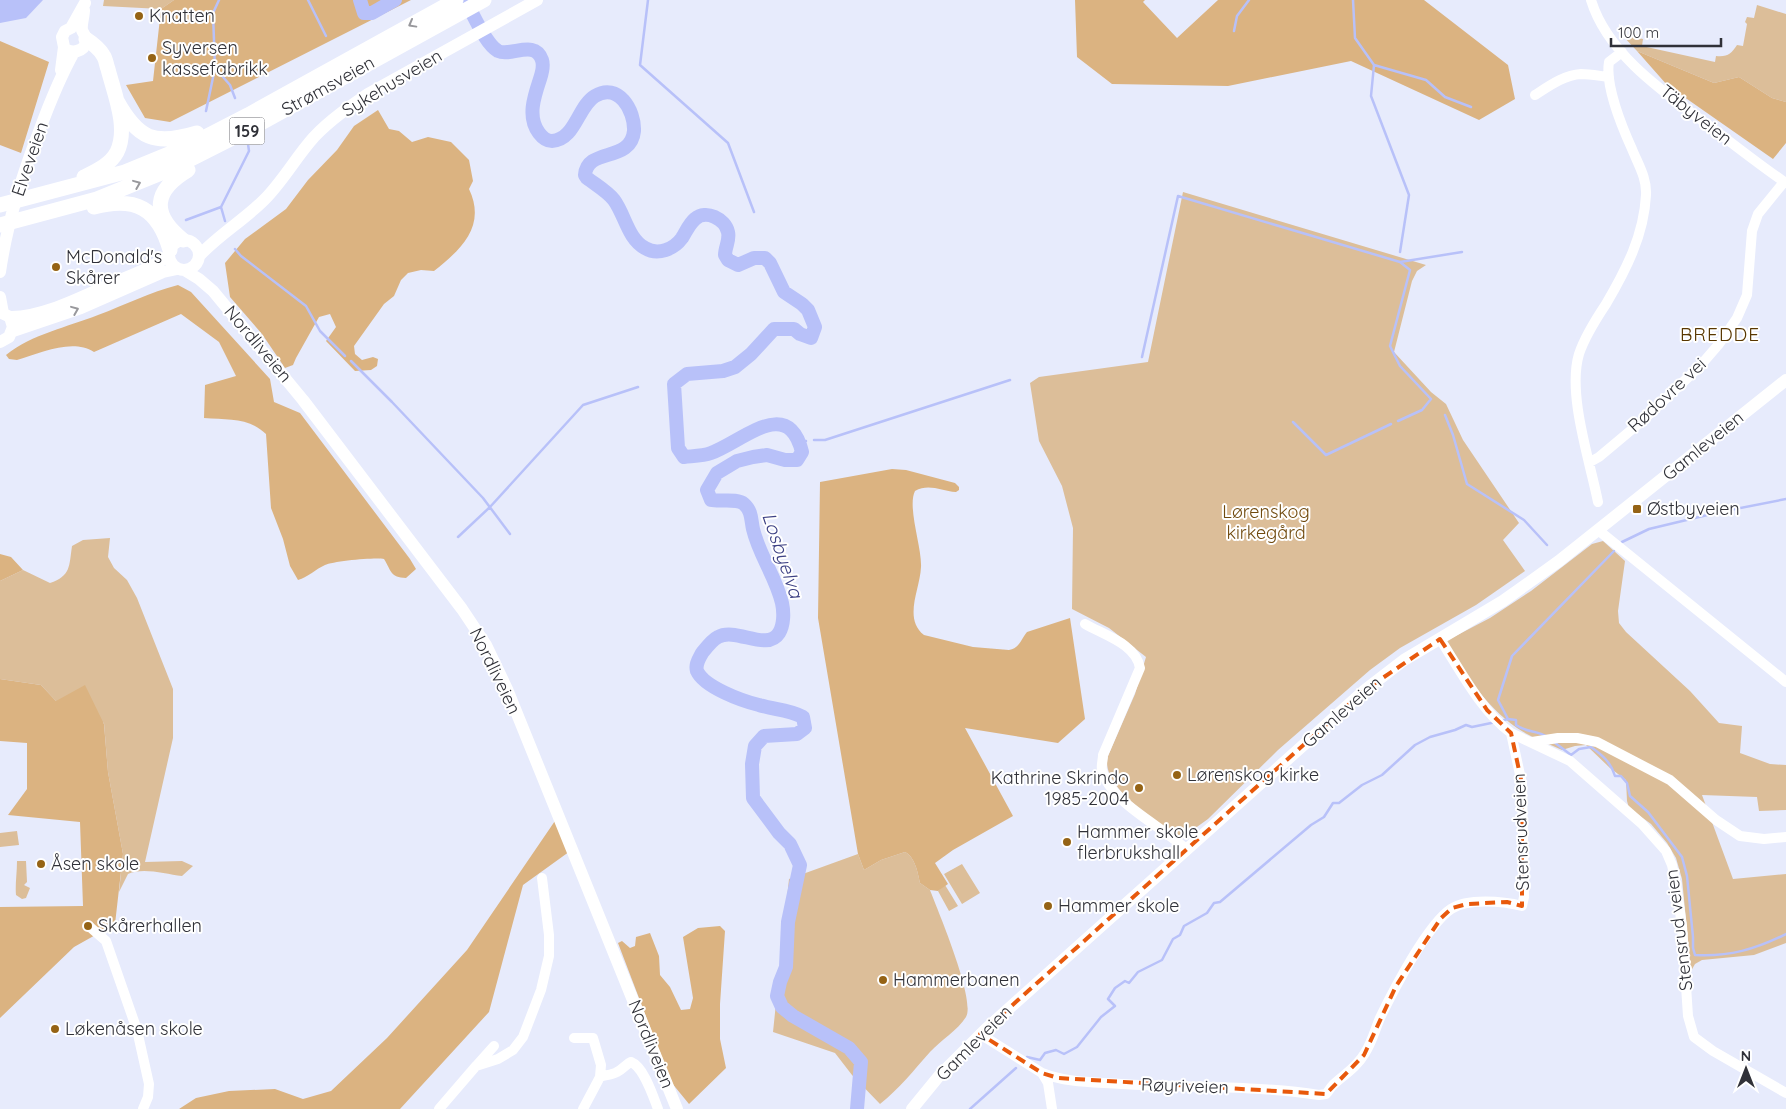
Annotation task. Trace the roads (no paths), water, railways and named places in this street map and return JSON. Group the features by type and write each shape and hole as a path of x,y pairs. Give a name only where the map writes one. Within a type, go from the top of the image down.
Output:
{"highway":[{"name":"Strømsveien","path":"0,205 125,172 186,147 373,46 455,6 482,1"},
{"name":"Strømsveien","path":"0,225 97,199 171,169 238,136 419,36 455,6"},
{"path":"186,240 168,224 160,209 162,194 174,178 353,79 419,36"},
{"path":"58,191 100,168 115,154 121,138 117,101 108,70 95,55 77,41"},
{"path":"117,101 128,120 141,132 160,140 182,138 216,126 373,46"},
{"path":"0,231 98,206 125,203 139,206 154,216 164,232 170,252"}],"main road":[{"name":"Sykehusveien","path":"199,258 224,232 244,218 264,200 313,139 340,113 368,94 537,0"},
{"name":"Elveveien","path":"0,272 21,182 60,77 77,41 85,1"},
{"name":"Sykehusveien","path":"186,240 224,232"},
{"path":"4,314 21,317 77,299 152,266 170,252 175,243 186,240 195,244 199,258 195,266 182,270 162,272 66,314 13,331"},
{"path":"170,252 172,265 182,270"},
{"name":"Nordliveien","path":"199,258 213,291"},
{"name":"Nordliveien","path":"182,270 199,278 213,291 303,400 462,609 486,645 507,689 677,1109"},
{"path":"0,296 4,314 13,324 13,331 7,340 0,342"},
{"name":"Gamleveien","path":"912,1109 939,1076 980,1034 1365,690 1398,664 1503,601 1598,530 1786,380"}],"street":[{"name":"Täbyveien","path":"1591,0 1599,19 1613,40 1642,73 1668,95 1785,182"},
{"path":"1598,502 1576,394 1576,370 1579,353 1589,331 1628,264 1635,248 1646,196 1645,180 1623,130 1609,77 1609,62 1622,52"},
{"path":"1535,95 1569,76 1582,74 1609,77"},
{"name":"Rødovre vei","path":"1590,462 1599,457 1642,421 1700,366 1737,318 1746,295 1752,231 1758,214 1785,182"},
{"path":"1598,530 1786,682"},
{"path":"1085,624 1126,646 1138,659 1140,668 1104,755 1102,770 1117,795 1187,850"},
{"name":"Stensrud veien","path":"1440,639 1487,710 1498,723 1511,733 1570,761 1642,824 1666,851 1672,865 1676,884 1682,926 1688,1016 1694,1037 1712,1051 1786,1093"},
{"name":"Stensrudveien","path":"1328,1092 1364,1055 1396,986 1440,918 1452,908 1467,904 1507,902 1522,906 1524,896 1523,798 1522,784 1511,733"},
{"path":"1530,742 1558,738 1577,738 1597,742 1670,780 1716,820 1740,836 1764,839 1786,837"},
{"path":"476,1066 498,1059 513,1050 523,1037 541,990 549,956 542,878"},
{"path":"90,927 106,941 137,1030 150,1084 148,1097 143,1109"},
{"name":"Røyriveien","path":"980,1034 1042,1073 1072,1080 1142,1085 1273,1090 1319,1095 1328,1092"},
{"path":"574,1038 593,1038 600,1065 600,1077 583,1109"},
{"path":"439,1109 494,1046"},
{"path":"600,1077 615,1073 625,1067 626,1064 635,1063 643,1074 658,1109"},
{"path":"1042,1073 1048,1083 1052,1109"}],"water":[{"path":"0,0 43,0 26,18 0,23"}],"waterway":[{"path":"206,111 215,68 213,13 219,0"},
{"path":"308,0 326,36"},
{"name":"Losbyelva","path":"360,0 364,13 372,13 395,0"},
{"name":"Losbyelva","path":"465,0 488,42 498,51 528,50 539,54 543,67 532,114 535,127 548,140 560,139 566,135 584,107 595,96 611,93 618,95 624,100 634,123 631,141 618,152 593,161 588,166 585,175 614,200 631,233 639,244 650,250 665,250 679,242 691,223 699,216 709,215 714,217 723,223 728,232 725,255 728,260 738,265 754,258 765,258 770,263 784,292 808,310 815,327 811,338 800,334 794,329 774,329 751,354 735,367 723,371 687,374 674,384 678,448 684,457 711,453 763,427 775,424 786,427 795,435 802,452 797,460 785,460 767,455 737,461 717,473 707,490 711,500 741,502 749,510 759,548 779,593 783,607 783,618 779,633 774,638 759,640 733,635 718,637 702,653 697,671 701,677 715,688 734,697 765,707 792,712 803,717 805,728 797,734 764,736 755,746 752,764 753,798 779,833 790,844 800,865 788,922 786,967 777,996 782,1007 793,1016 849,1048 861,1062 857,1109"},
{"path":"648,0 640,65 728,143 754,212"},
{"path":"1234,31 1237,16 1249,0"},
{"path":"1353,0 1355,38 1374,65 1371,96 1409,195 1400,252"},
{"path":"1374,65 1426,80 1445,97 1471,107"},
{"path":"216,69 230,85 235,98"},
{"path":"186,220 221,207 249,151 248,144"},
{"path":"1142,357 1178,196 1400,262 1410,270 1390,346 1400,366 1431,399 1422,410 1398,421"},
{"path":"221,207 225,221"},
{"path":"235,249 241,256 306,306 320,331 345,356"},
{"path":"1400,262 1462,252"},
{"path":"351,361 483,498 510,534"},
{"path":"814,440 825,440 1010,380"},
{"path":"458,537 490,507 583,405 638,387"},
{"path":"1445,415 1453,435 1467,484 1524,520 1547,545"},
{"path":"1293,422 1326,455 1391,424"},
{"name":"Losbyelva","path":"800,441 806,441"},
{"path":"1622,542 1649,529 1786,499"},
{"path":"1508,719 1498,700 1512,656 1614,551"},
{"path":"1501,721 1508,719 1516,720 1516,725 1520,728 1547,737"},
{"path":"1027,1057 1040,1060 1045,1053 1056,1050 1064,1054 1077,1047 1101,1017 1115,1006 1108,999 1115,988 1125,981 1129,983 1138,972 1162,960 1173,939 1180,935 1184,926 1207,913 1214,903 1220,902 1311,825 1324,817 1333,803 1339,803 1362,785 1382,775 1415,745 1430,737 1466,725 1472,727 1496,722"},
{"path":"1554,742 1571,755 1579,749 1591,747 1602,756 1609,763 1615,776 1621,776 1627,783 1630,796 1648,812 1682,857 1687,876 1695,955 1719,955 1742,951 1786,934"},
{"path":"970,1109 1016,1068"}],"place":[{"name":"Knatten","path":"139,16"},
{"name":"Syversen kassefabrikk","path":"152,58"},
{"name":"McDonald's Skårer","path":"56,267"},
{"name":"Østbyveien","path":"1637,509"},
{"name":"Lørenskog kirke","path":"1177,775"},
{"name":"Kathrine Skrindo 1985-2004","path":"1139,788"},
{"name":"Hammer skole flerbrukshall","path":"1067,842"},
{"name":"Åsen skole","path":"41,864"},
{"name":"Hammer skole","path":"1048,906"},
{"name":"Skårerhallen","path":"88,926"},
{"name":"Hammerbanen","path":"883,980"},
{"name":"Løkenåsen skole","path":"55,1029"}],"district":[{"name":"BREDDE","path":"1720,334"}],"park label":[{"name":"Lørenskog kirkegård","path":"1266,522"}]}
